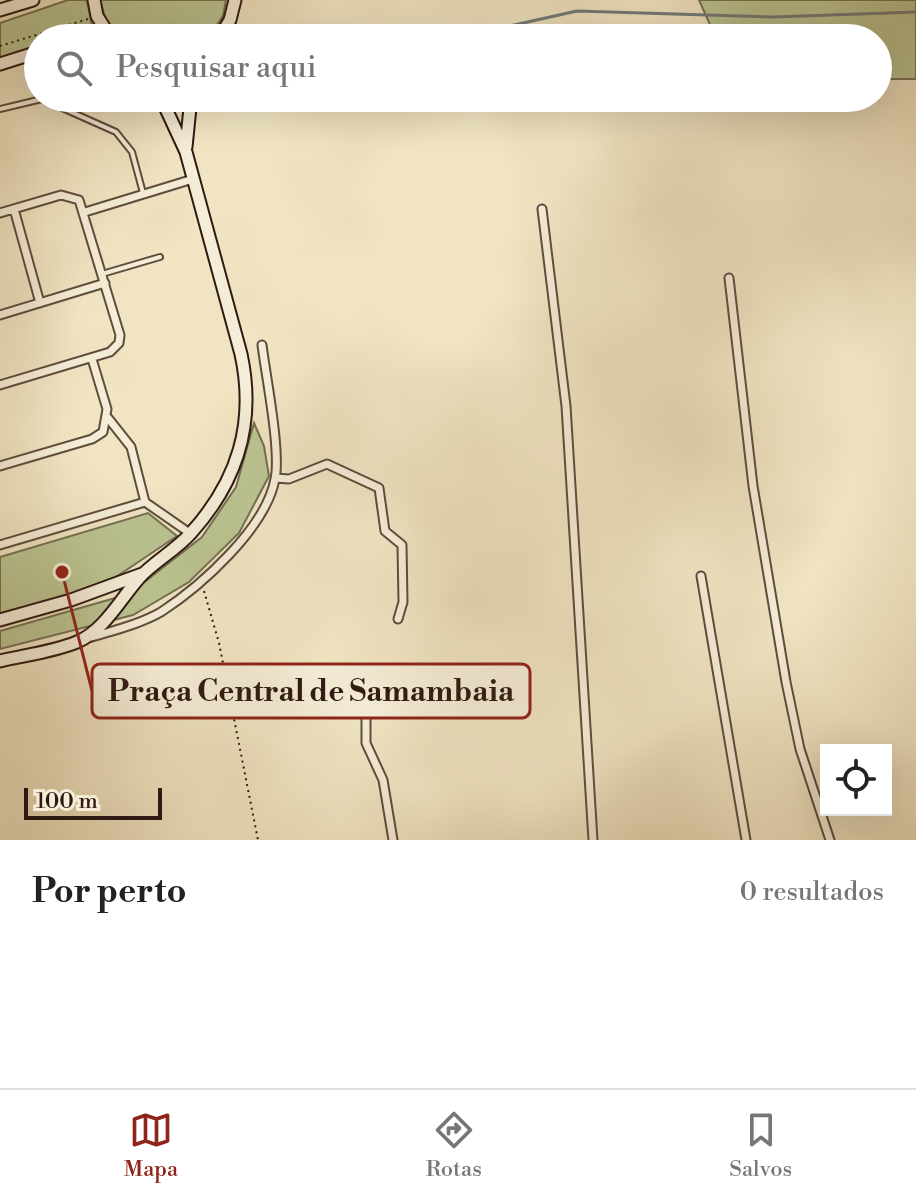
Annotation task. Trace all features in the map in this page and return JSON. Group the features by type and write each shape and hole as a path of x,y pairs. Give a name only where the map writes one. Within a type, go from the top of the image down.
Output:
{"street":[{"path":"0,10 33,0"},
{"path":"94,0 102,24"},
{"path":"228,24 235,0"},
{"path":"0,64 24,56"},
{"path":"78,642 107,618 142,574 191,534 219,498 234,469 248,417 247,384 241,354 186,152 167,112"},
{"path":"186,152 190,112"},
{"path":"85,212 193,179"},
{"path":"0,213 69,195 79,200 85,212 119,343 110,352 92,359 0,385"},
{"path":"14,209 40,303"},
{"path":"542,209 566,406 593,840"},
{"path":"729,278 753,486 786,682 798,741 830,840"},
{"path":"0,315 103,279"},
{"path":"0,661 78,642 159,613 198,583 258,518 276,478 262,345"},
{"path":"92,359 107,418 131,447 145,502 191,534"},
{"path":"0,466 92,439 103,432 107,418"},
{"path":"276,478 289,479 327,464 379,488 387,534 402,545 403,602 398,619"},
{"path":"0,545 145,502"},
{"path":"0,620 71,600 142,574"},
{"path":"701,576 746,840"},
{"path":"366,707 366,743 383,780 393,840"}],"lane":[{"path":"0,109 24,103"},
{"path":"71,112 116,132 132,152 144,195"},
{"path":"103,279 160,257"}],"path":[{"path":"71,24 97,16"},
{"path":"0,46 24,39"},
{"path":"198,583 212,612 258,840"}],"green space":[{"path":"68,0 87,0 92,24 24,24 24,51 0,58 0,23"},
{"path":"100,0 226,0 223,16 218,24 108,24"},
{"path":"699,0 916,0 916,79 892,79 892,24 710,24"},
{"path":"254,423 264,446 269,476 239,533 189,582 133,615 0,649 0,631 129,594 202,537 236,487"},
{"path":"148,513 177,536 101,587 0,613 0,557"}],"waterway":[{"path":"519,24 577,11 774,17 916,12"}],"place":[{"name":"Praça Central de Samambaia","path":"62,572"}]}
